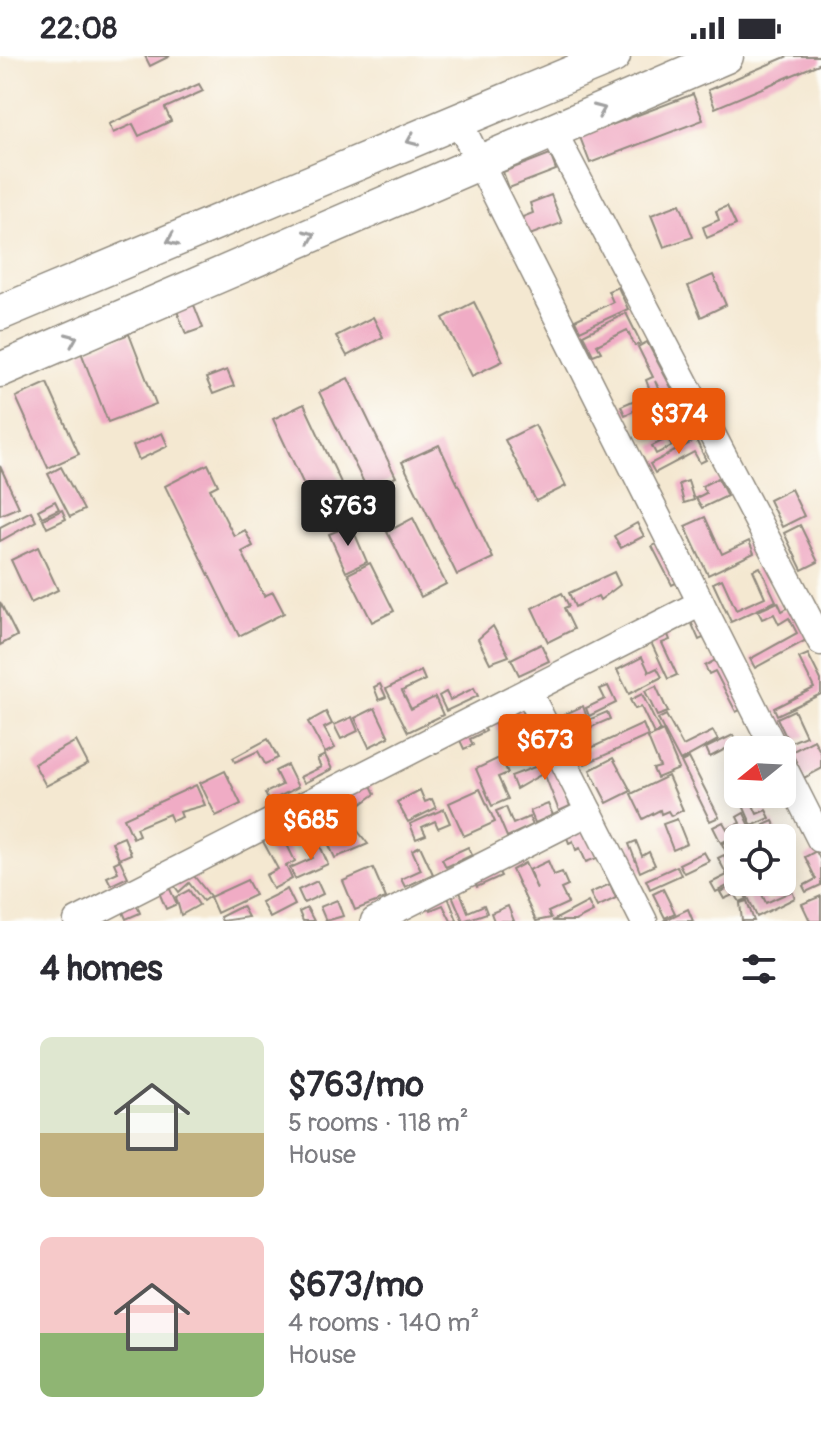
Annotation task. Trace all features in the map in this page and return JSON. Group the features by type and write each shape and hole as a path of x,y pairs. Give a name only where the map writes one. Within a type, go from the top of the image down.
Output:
{"main road":[{"path":"0,313 458,120 561,66 613,56"},
{"path":"0,370 726,56"}],"street":[{"path":"458,120 768,736"},
{"path":"553,131 821,642"},
{"path":"77,921 701,603"},
{"path":"528,691 644,921"},
{"path":"796,792 820,839"},
{"path":"374,921 589,812"}],"building":[{"path":"145,56 170,56 150,66"},
{"path":"788,56 821,56 821,63 715,108 708,90"},
{"path":"199,84 203,91 165,108 171,121 139,136 133,124 113,133 109,124"},
{"path":"693,94 703,120 590,163 580,137"},
{"path":"550,154 556,170 509,188 503,172"},
{"path":"551,195 562,223 527,236 520,218 533,213 530,203"},
{"path":"680,204 693,237 664,247 651,215"},
{"path":"727,206 736,225 707,238 703,227 719,220 716,211"},
{"path":"713,275 726,305 701,317 688,286"},
{"path":"618,287 628,309 580,331 575,320 613,302 608,291"},
{"path":"474,302 503,361 472,376 443,318"},
{"path":"194,305 203,328 186,334 177,311"},
{"path":"626,313 641,343 635,346 627,330 597,345 601,352 593,355 583,335"},
{"path":"373,317 383,337 347,356 336,336"},
{"path":"129,334 156,404 108,422 81,352"},
{"path":"647,342 673,391 663,396 655,381 662,398 625,415 621,406 651,393 646,380 653,377 638,347"},
{"path":"227,370 234,386 213,394 206,378"},
{"path":"348,378 396,477 368,491 319,392"},
{"path":"47,383 79,454 48,468 16,397"},
{"path":"304,404 350,502 319,517 273,419"},
{"path":"535,425 566,486 536,501 505,440"},
{"path":"691,425 695,435 674,444 670,435"},
{"path":"162,433 168,446 139,460 133,446"},
{"path":"668,438 672,446 656,454 652,446"},
{"path":"696,440 706,460 700,463 694,452 655,473 650,464"},
{"path":"439,445 493,558 457,575 402,462"},
{"path":"208,464 218,485 210,489 234,536 245,530 253,546 242,552 264,596 273,592 284,613 239,636 165,486"},
{"path":"0,466 19,507 0,515"},
{"path":"61,467 84,510 70,517 48,474"},
{"path":"718,478 727,496 702,508 696,498 706,493 702,486"},
{"path":"688,481 694,500 684,503 679,484"},
{"path":"791,489 804,516 782,527 769,500"},
{"path":"55,501 59,509 42,517 38,510"},
{"path":"62,510 66,519 47,528 43,519"},
{"path":"31,511 36,521 0,541 0,527"},
{"path":"705,517 722,554 749,541 754,553 708,575 685,526"},
{"path":"413,518 446,584 421,597 387,532"},
{"path":"637,523 644,536 621,548 614,536"},
{"path":"351,525 367,562 346,572 329,534"},
{"path":"800,525 818,562 802,570 784,533"},
{"path":"665,540 684,579 672,585 652,546"},
{"path":"38,547 58,590 31,603 11,560"},
{"path":"370,563 394,611 372,622 348,574"},
{"path":"760,567 776,601 731,622 713,583 722,579 736,610 765,597 753,570"},
{"path":"614,572 620,585 600,600 598,596 575,607 569,593"},
{"path":"562,593 569,606 564,608 574,629 548,642 532,608"},
{"path":"0,602 17,636 0,645"},
{"path":"778,602 782,611 791,606 808,639 755,668 750,659 797,633 789,618 779,624 774,614 762,619 758,611"},
{"path":"699,610 710,635 699,640 688,615"},
{"path":"493,626 509,656 490,663 478,639"},
{"path":"666,630 670,640 662,643 677,675 668,679 649,638"},
{"path":"541,644 549,661 519,675 511,659"},
{"path":"808,654 821,680 821,694 777,715 774,708 814,688 799,658"},
{"path":"642,657 649,672 657,668 662,677 629,694 617,670"},
{"path":"721,657 747,707 736,712 715,671 709,674 705,666"},
{"path":"421,671 425,680 402,691 411,709 435,697 443,715 408,732 386,689"},
{"path":"380,684 386,697 379,700 374,687"},
{"path":"608,686 616,703 589,716 586,708 605,699 600,689"},
{"path":"656,686 668,712 657,716 645,691"},
{"path":"474,688 478,696 446,711 439,696 446,692 450,700"},
{"path":"642,694 660,731 654,734 641,707 635,709 630,700"},
{"path":"520,705 524,714 506,722 514,740 503,744 492,717"},
{"path":"583,706 587,718 567,726 563,715"},
{"path":"375,708 389,737 369,747 355,718"},
{"path":"794,710 806,736 796,740 796,736 786,736 777,718"},
{"path":"326,712 332,724 324,728 335,748 325,753 308,722"},
{"path":"607,712 610,719 582,731 589,746 579,750 570,728"},
{"path":"666,715 683,746 713,731 718,740 680,761 658,719"},
{"path":"352,717 358,731 341,739 334,725"},
{"path":"483,724 486,731 470,739 473,745 464,749 458,736"},
{"path":"643,724 648,736 585,764 580,753"},
{"path":"663,731 679,769 657,778 653,769 660,767 648,738"},
{"path":"540,733 547,753 537,757 530,737"},
{"path":"268,739 278,758 265,764 258,751 235,762 233,758"},
{"path":"724,739 724,750 710,757 706,748"},
{"path":"814,740 821,753 821,769 804,778 796,762 796,749"},
{"path":"76,741 88,764 46,786 34,764"},
{"path":"325,755 332,769 304,783 300,777 321,767 317,759"},
{"path":"501,757 508,773 498,777 508,799 492,806 476,769"},
{"path":"613,758 631,791 607,803 590,770"},
{"path":"689,758 719,817 710,821 681,762"},
{"path":"553,760 570,806 559,811 544,773 516,789 511,776"},
{"path":"287,765 298,787 269,802 265,793 282,785 275,771"},
{"path":"225,771 241,804 216,816 200,783"},
{"path":"668,776 683,810 671,816 668,811 661,814 660,810 643,819 631,794"},
{"path":"369,781 375,794 352,811 343,794"},
{"path":"196,785 205,805 180,812 182,817 172,821 169,814 136,828 139,835 133,838 124,818"},
{"path":"480,789 495,822 464,836 449,803"},
{"path":"420,790 425,802 432,799 436,808 408,822 397,802"},
{"path":"333,798 338,807 319,816 324,824 314,829 306,812"},
{"path":"548,804 553,815 535,823 530,811"},
{"path":"506,807 513,824 529,817 533,825 507,837 496,811"},
{"path":"744,808 754,808 757,814 766,810 770,818 751,824"},
{"path":"444,809 450,823 438,828 435,821 422,827 426,835 416,839 410,824"},
{"path":"744,813 749,824 738,824 737,817"},
{"path":"353,816 357,827 350,830 346,818"},
{"path":"677,819 687,844 673,850 663,824"},
{"path":"723,822 724,842 721,843 713,827"},
{"path":"584,825 597,858 586,862 580,848 576,850 573,841 569,843 565,832"},
{"path":"278,826 295,861 286,866 292,879 273,889 266,875 278,869 260,836"},
{"path":"357,830 368,844 335,858 328,843"},
{"path":"124,837 131,854 119,859 112,842"},
{"path":"318,841 328,864 295,879 290,868 313,858 308,846"},
{"path":"636,841 642,856 649,852 655,865 640,872 629,844"},
{"path":"420,846 433,874 405,887 401,879 421,870 412,850"},
{"path":"468,847 472,855 446,867 442,859"},
{"path":"816,851 821,861 821,885 806,892 803,886 816,879 805,857"},
{"path":"704,852 709,861 684,873 679,864"},
{"path":"724,855 724,869 718,858"},
{"path":"120,860 128,877 111,885 107,877 118,872 114,863"},
{"path":"548,861 554,875 562,872 568,886 561,889 568,903 548,912 551,918 536,921 512,870 525,863 537,889 529,870"},
{"path":"677,866 681,875 650,889 646,880"},
{"path":"373,868 386,898 355,910 343,881"},
{"path":"497,868 501,876 477,887 473,879"},
{"path":"190,871 210,896 203,901 189,883 179,892 173,884"},
{"path":"724,876 724,888 716,892 711,883"},
{"path":"247,880 255,895 217,913 210,897"},
{"path":"317,881 323,894 304,903 298,890"},
{"path":"610,884 616,898 597,907 590,893"},
{"path":"168,885 177,904 166,909 158,890"},
{"path":"287,889 295,905 270,918 261,902"},
{"path":"663,889 675,913 665,918 653,894"},
{"path":"189,890 199,905 181,915 176,897"},
{"path":"446,892 455,921 451,921 443,905 431,910 427,901"},
{"path":"460,892 468,912 484,905 487,913 463,921 452,895"},
{"path":"736,896 746,896 747,899 740,902"},
{"path":"747,896 763,896 766,903 781,896 794,896 795,898 757,917"},
{"path":"821,896 821,921 810,921 802,904"},
{"path":"134,898 140,913 126,919 120,905"},
{"path":"337,900 343,916 326,921 320,907"},
{"path":"747,901 754,921 742,921 740,903"},
{"path":"588,902 593,912 575,921 552,921"},
{"path":"242,906 248,917 222,921 220,917"},
{"path":"508,906 514,921 494,921 491,913"},
{"path":"307,908 314,921 303,921 299,912"},
{"path":"688,909 693,921 663,921"}]}
